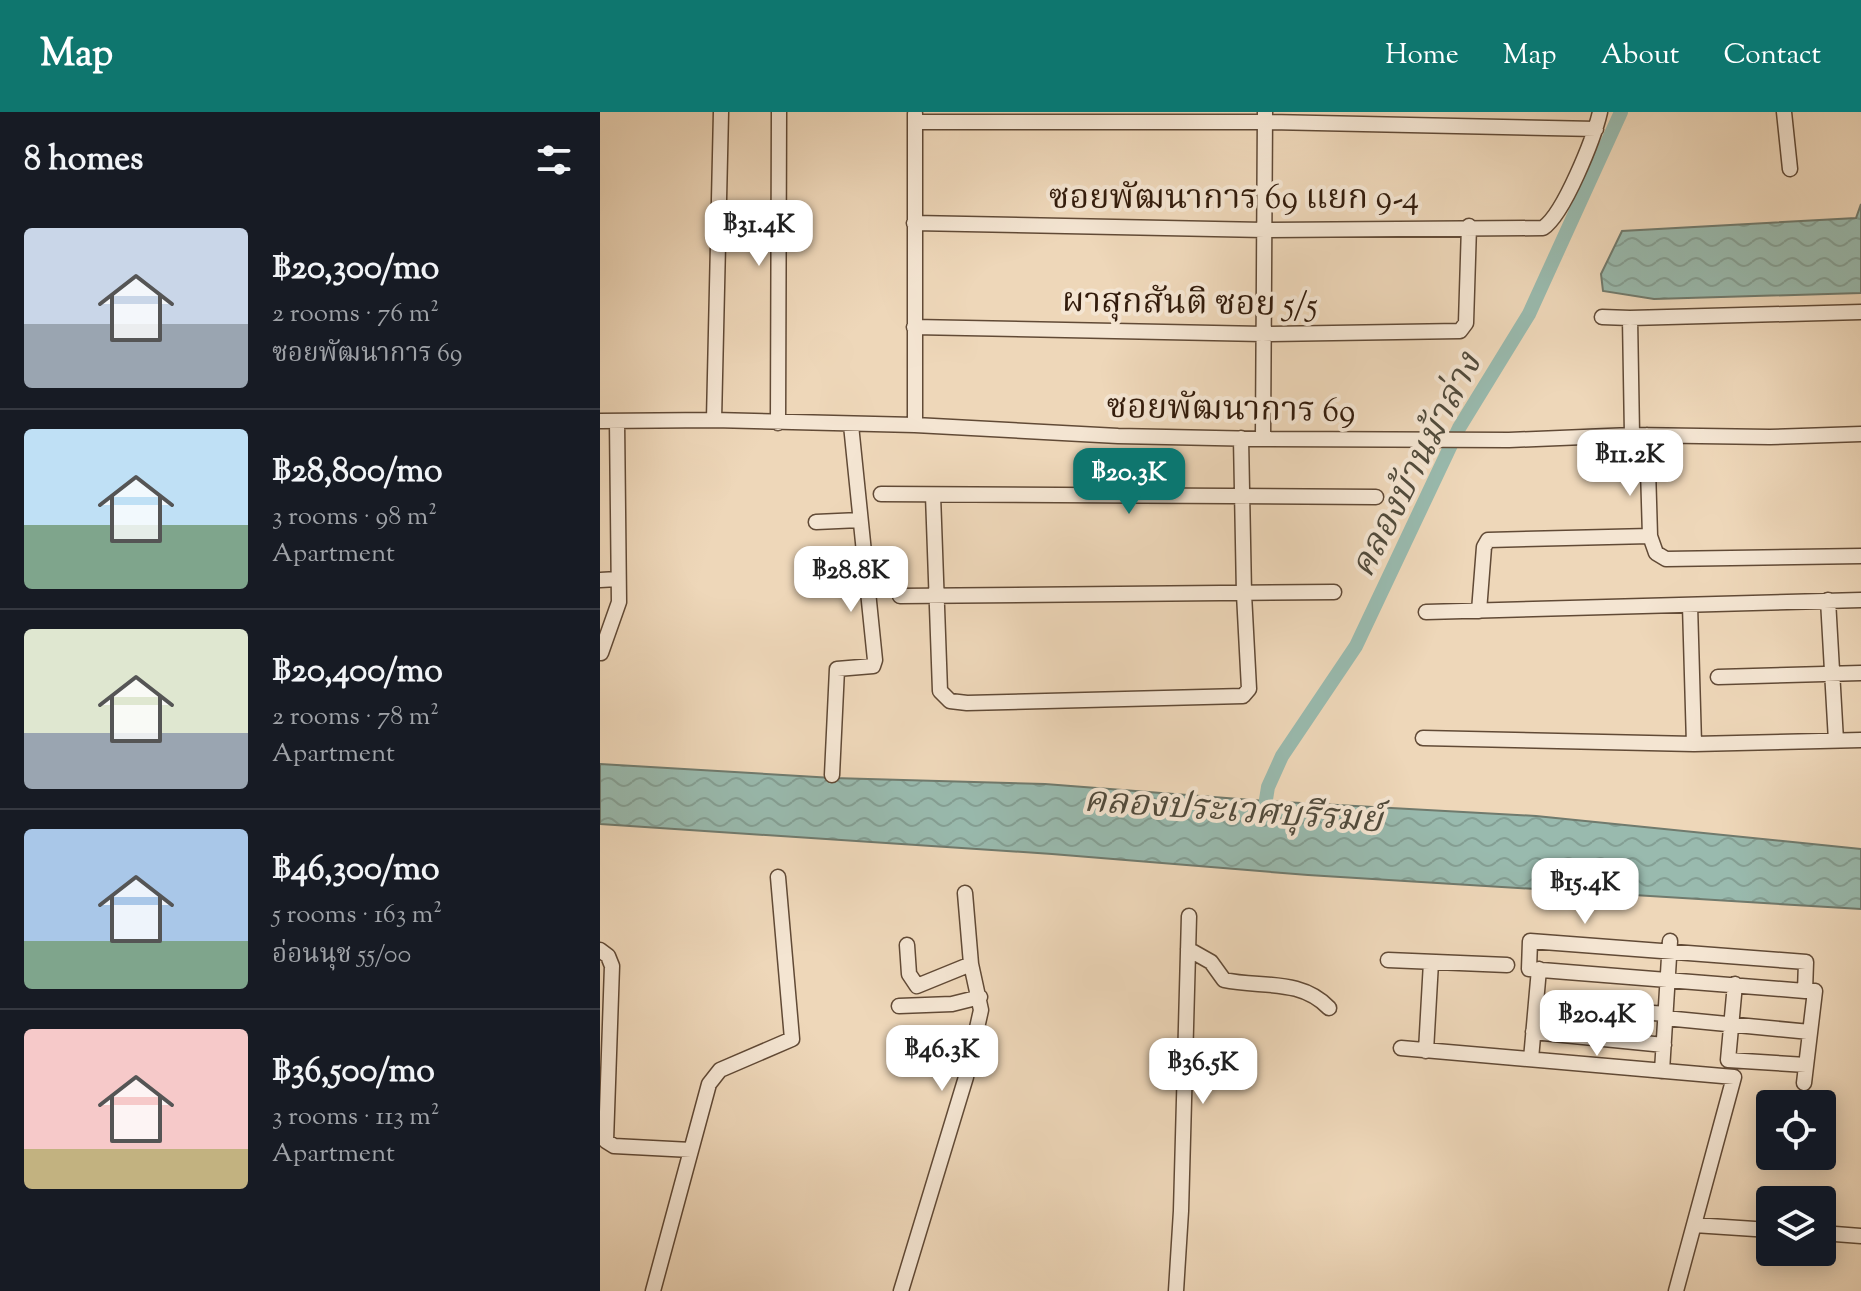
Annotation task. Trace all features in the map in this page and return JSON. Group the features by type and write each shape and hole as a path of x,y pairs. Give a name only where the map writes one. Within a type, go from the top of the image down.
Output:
{"street":[{"path":"714,420 721,112"},
{"path":"778,423 779,112"},
{"path":"915,425 915,117 1265,117 1596,129 1600,112"},
{"path":"1784,112 1790,169"},
{"path":"1263,439 1265,117"},
{"name":"ซอยพัฒนาการ 69 แยก 9-4","path":"914,223 1264,230 1469,226 1543,228 1557,215 1596,129"},
{"name":"ผาสุกสันติ ซอย 5/5","path":"914,327 1263,334 1460,331 1466,323 1469,226"},
{"path":"1602,317 1861,312"},
{"path":"1630,318 1650,536 1656,553 1666,559 1861,556"},
{"name":"ซอยพัฒนาการ 69","path":"600,421 714,420 915,425 1118,436 1437,441 1640,435 1770,437 1861,434"},
{"path":"601,653 619,602 617,421"},
{"path":"832,775 837,669 866,668 873,666 875,660 851,425"},
{"path":"933,495 940,691 950,701 1243,696 1249,689 1241,438"},
{"path":"881,494 1376,497"},
{"path":"816,522 860,520"},
{"path":"1479,611 1484,547 1488,540 1650,536"},
{"path":"600,580 618,579"},
{"path":"900,596 1334,592"},
{"path":"1828,600 1836,741"},
{"path":"1426,612 1861,600"},
{"path":"1690,605 1694,744"},
{"path":"1718,677 1861,673"},
{"path":"1423,738 1694,744 1861,740"},
{"path":"653,1291 709,1084 720,1070 792,1039 778,877"},
{"path":"901,1291 966,1077 981,1010 971,964 965,893"},
{"path":"1176,1291 1181,1225 1189,916"},
{"path":"1804,1083 1815,991 1805,991 1735,984 1529,969 1530,941 1670,946 1806,962 1805,991"},
{"path":"907,945 909,974 917,986 971,964"},
{"path":"1662,1071 1670,946"},
{"path":"1188,949 1211,962 1224,980 1297,989 1316,995 1329,1008"},
{"path":"600,950 608,956 612,966 604,1051 606,1141 614,1146 691,1150"},
{"path":"1388,960 1507,965"},
{"path":"1426,1051 1431,962"},
{"path":"1531,1059 1539,969"},
{"path":"1735,984 1728,1060 1806,1065"},
{"path":"899,1006 952,1004 980,997"},
{"path":"1536,1004 1810,1032"},
{"path":"1533,1032 1664,1045"},
{"path":"1401,1048 1734,1077 1676,1291"},
{"path":"1694,1225 1756,1229"},
{"path":"1836,1234 1861,1236"}],"water":[{"path":"1861,204 1861,293 1654,299 1603,291 1601,274 1622,231 1856,218"},
{"name":"คลองประเวศบุรีรมย์","path":"600,764 833,778 1045,784 1265,801 1536,816 1861,849 1861,909 1308,875 1052,854 600,824"}],"waterway":[{"name":"คลองบ้านม้าล่าง","path":"1263,818 1268,787 1282,756 1356,646 1459,428 1529,314 1621,112"}]}
